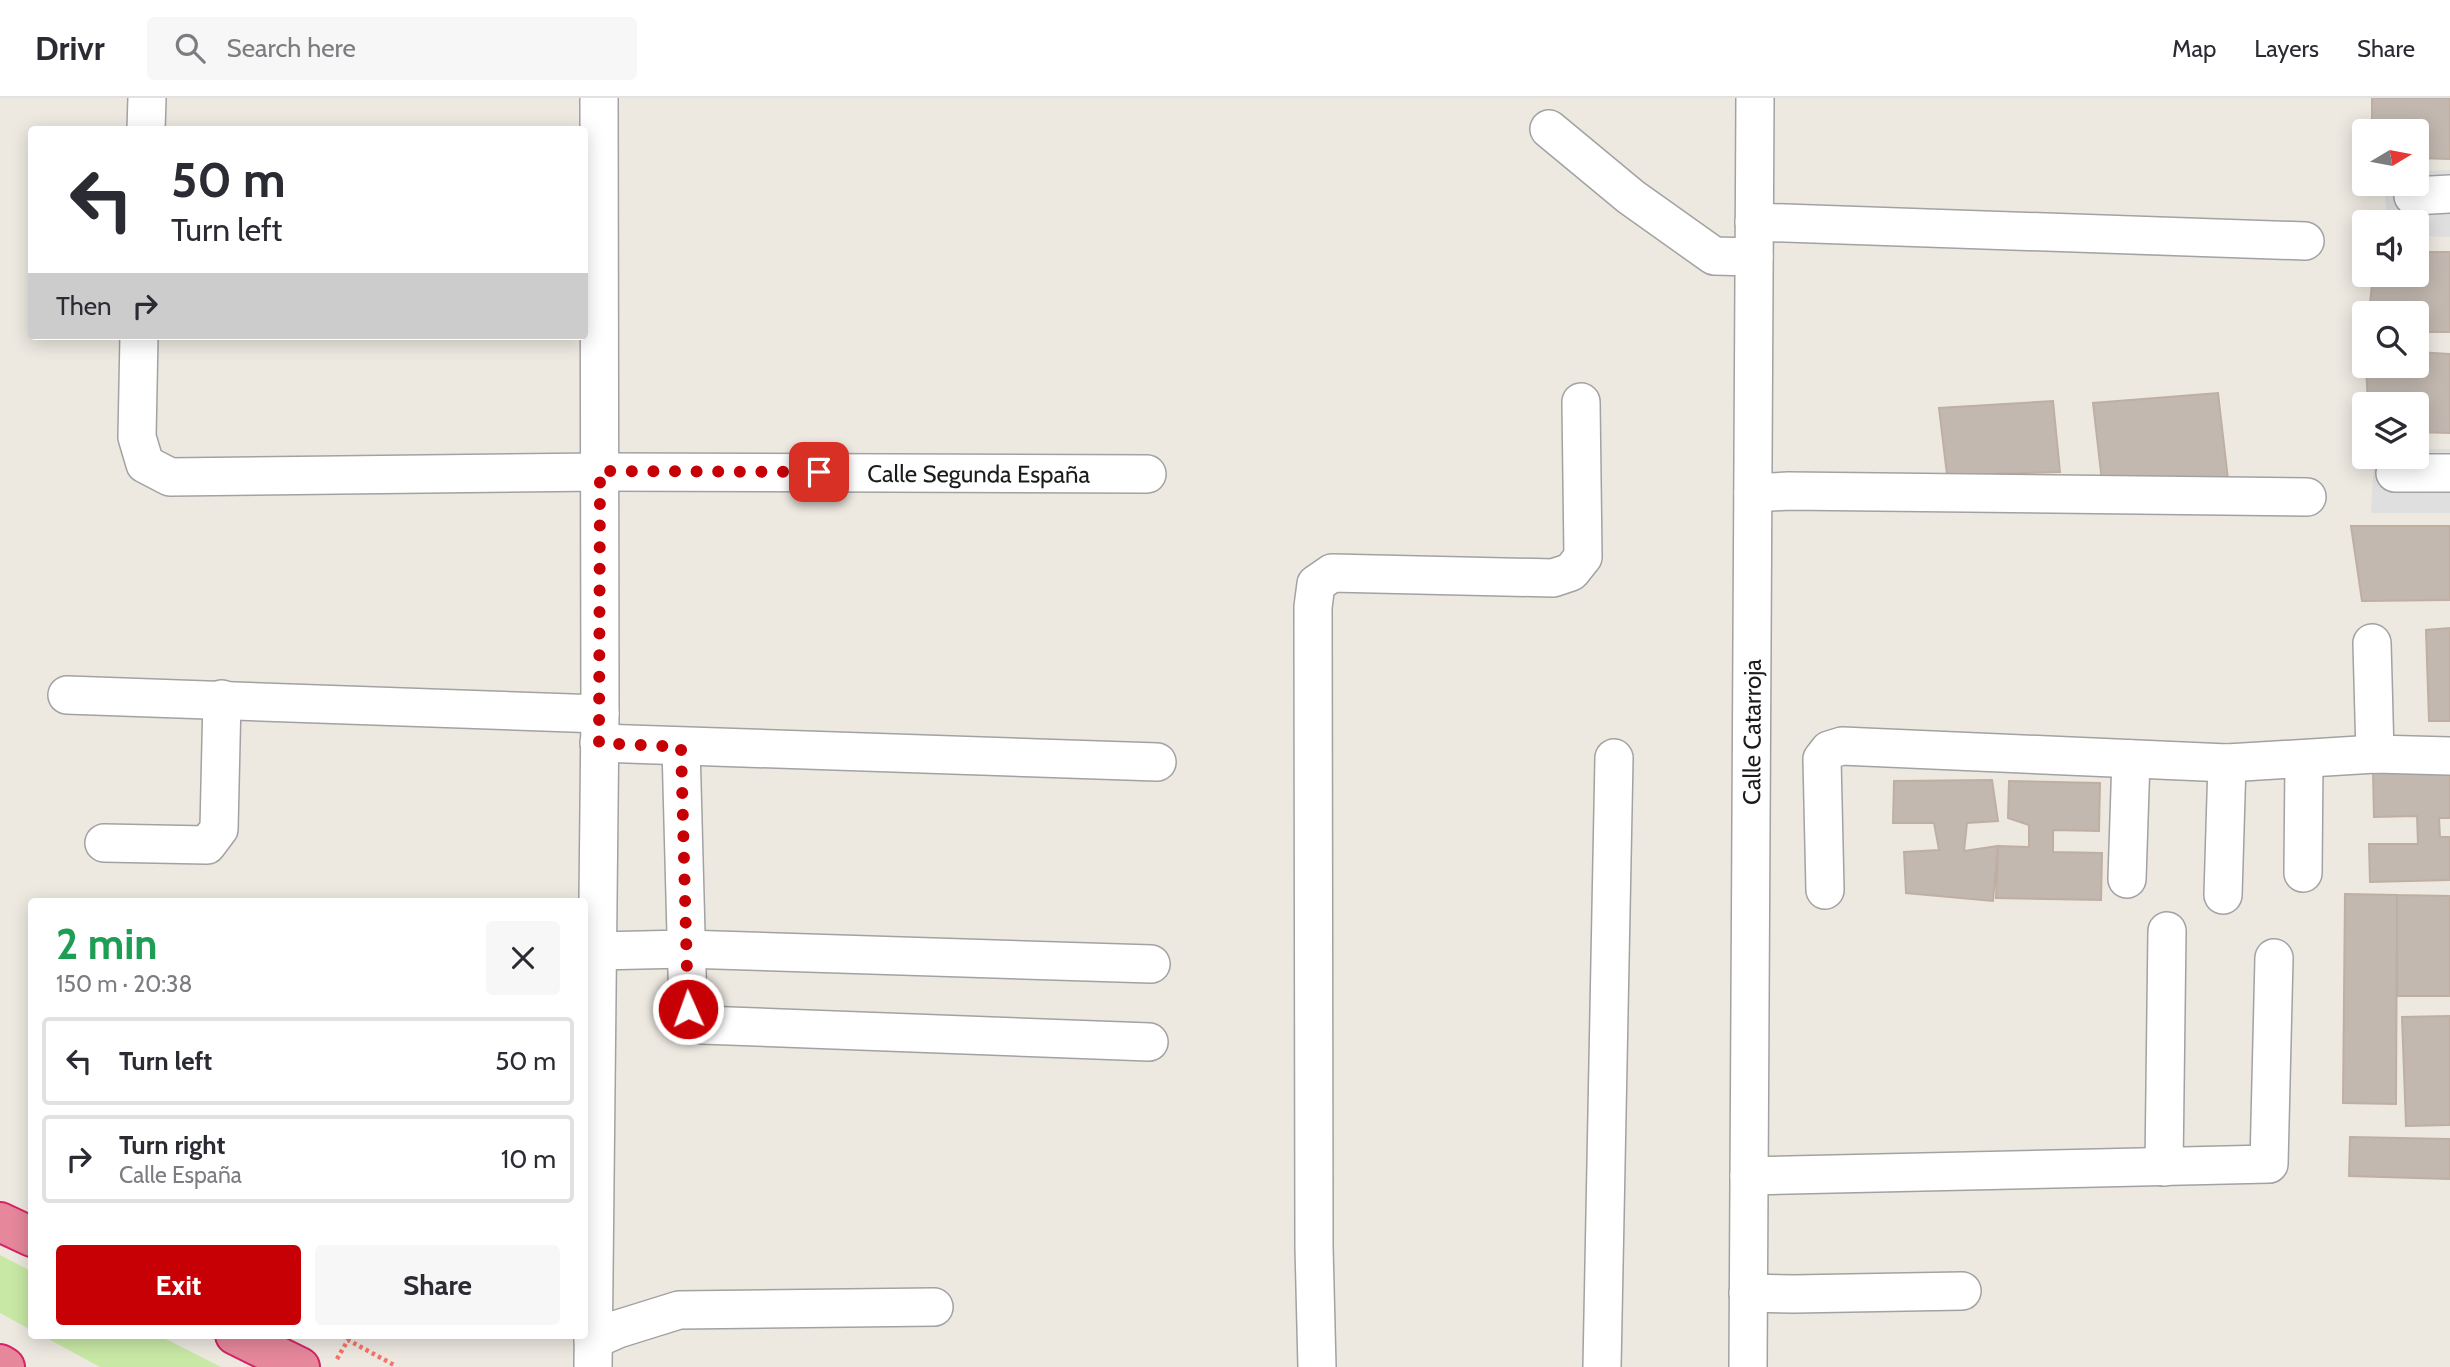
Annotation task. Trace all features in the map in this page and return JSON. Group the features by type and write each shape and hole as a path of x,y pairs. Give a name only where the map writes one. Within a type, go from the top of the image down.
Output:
{"highway":[{"path":"0,1222 28,1235"},
{"path":"243,1339 300,1367"},
{"path":"0,1364 5,1367"}],"street":[{"path":"146,126 147,98"},
{"path":"593,1354 600,471 592,278 599,98"},
{"name":"Calle Catarroja","path":"1748,1367 1755,98"},
{"path":"1549,129 1630,197 1714,256 1754,239 2305,241"},
{"path":"2429,195 2450,194"},
{"name":"Calle Segunda España","path":"139,340 137,437 145,464 170,477 600,471 1147,474"},
{"path":"1317,1367 1314,1247 1313,607 1317,584 1332,573 1553,578 1571,572 1583,557 1581,402"},
{"path":"2395,473 2450,473"},
{"path":"1753,494 1802,491 2307,497"},
{"path":"2372,643 2375,754"},
{"path":"67,695 222,699 599,729 681,747 1157,762"},
{"path":"104,843 207,845 219,829 222,699"},
{"path":"1825,890 1822,759 1829,750 1842,746 2227,763 2375,754 2450,756"},
{"path":"681,747 688,1009 702,1025 1149,1042"},
{"path":"1602,1367 1614,758"},
{"path":"2127,879 2131,759"},
{"path":"2304,759 2304,873"},
{"path":"2223,895 2227,763"},
{"path":"2164,1167 2167,931"},
{"path":"597,951 685,949 1151,964"},
{"path":"1749,1176 2269,1164 2274,958"},
{"path":"1748,1293 1962,1291"},
{"path":"593,1354 618,1329 679,1310 934,1307"}],"path":[{"path":"333,1367 348,1340 394,1365 393,1367"}],"green space":[{"path":"0,1255 28,1269 28,1328 0,1313"},
{"path":"48,1339 166,1339 221,1367 100,1367"}],"shaded area":[{"path":"2450,170 2450,237 2429,236 2429,210 2386,210 2385,196 2429,196 2429,171"},
{"path":"2429,449 2450,449 2450,513 2371,513 2373,469 2429,469"}],"building":[{"path":"2372,98 2450,98 2450,159 2429,158 2429,119 2372,119"},
{"path":"2429,252 2450,252 2450,332 2429,332 2429,301 2370,301 2372,287 2429,287"},
{"path":"2429,353 2450,354 2450,433 2429,432 2429,392 2367,392 2367,378 2429,378"},
{"path":"2218,393 2228,479 2103,490 2093,403"},
{"path":"2053,401 2060,472 1947,475 1939,408"},
{"path":"2351,526 2450,526 2450,600 2362,601"},
{"path":"2450,628 2450,721 2429,721 2426,630"},
{"path":"2450,771 2450,818 2439,818 2440,837 2450,837 2450,880 2370,882 2369,844 2418,844 2417,816 2374,817 2373,772"},
{"path":"1992,780 1998,821 1967,823 1964,851 1998,846 1993,901 1906,893 1904,852 1939,850 1934,823 1893,823 1894,781"},
{"path":"2009,781 2100,783 2099,831 2053,830 2053,852 2102,853 2101,900 1996,898 1998,846 2029,847 2029,825 2008,818"},
{"path":"2345,894 2397,895 2396,1104 2343,1103"},
{"path":"2397,895 2450,896 2450,996 2397,996"},
{"path":"2450,1016 2450,1125 2406,1126 2402,1017"},
{"path":"2350,1137 2450,1139 2450,1179 2349,1176"}],"route":[{"path":"688,1009 681,747 599,743 600,471 819,472"}]}
